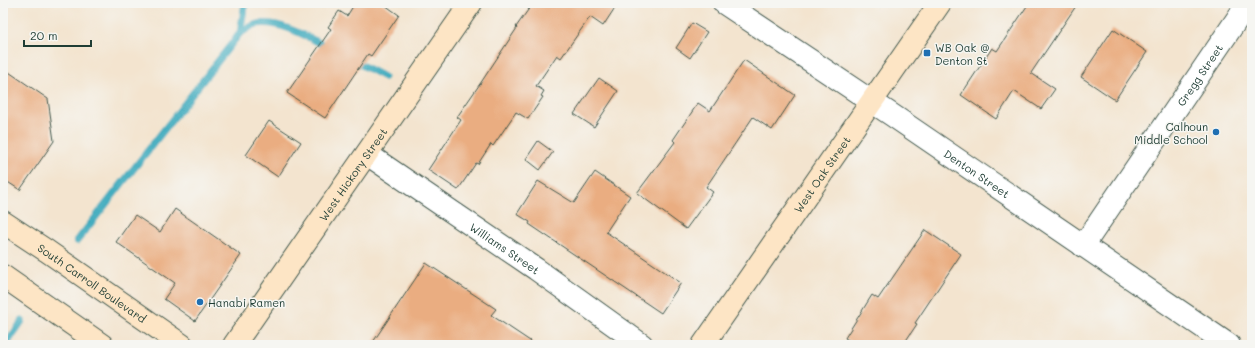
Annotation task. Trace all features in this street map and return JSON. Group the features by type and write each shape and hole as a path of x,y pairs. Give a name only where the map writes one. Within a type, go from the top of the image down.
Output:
{"main road":[{"name":"West Hickory Street","path":"234,345 471,3"},
{"name":"West Oak Street","path":"703,345 940,3"},
{"name":"South Carroll Boulevard","path":"3,222 182,345"},
{"path":"3,276 102,345"}],"street":[{"name":"Denton Street","path":"724,3 1229,345"},
{"name":"Gregg Street","path":"1083,246 1248,3"},
{"name":"Williams Street","path":"367,154 536,269 642,345"}],"building":[{"path":"355,3 382,3 399,15 371,56 368,54 325,118 287,93 331,29 328,27 339,11 347,16"},
{"path":"533,3 618,3 603,26 590,17 561,58 557,55 536,86 544,91 541,96 543,97 528,119 516,112 493,146 491,144 458,190 428,170 461,120 457,117"},
{"path":"1029,3 1078,3 1031,73 1055,89 1041,109 1014,91 996,119 961,95 992,48 997,51"},
{"path":"692,23 707,32 690,58 676,48"},
{"path":"1113,29 1147,52 1115,100 1081,77"},
{"path":"744,60 795,95 772,130 753,117 706,187 713,192 686,229 637,193 675,142 673,140 698,103 710,111"},
{"path":"3,68 48,99 54,141 20,190 3,179"},
{"path":"599,78 618,91 594,127 574,114"},
{"path":"269,121 301,142 278,177 246,155"},
{"path":"538,141 553,152 540,170 526,159"},
{"path":"595,172 630,196 606,232 681,283 661,313 529,224 530,222 517,214 538,181 574,203"},
{"path":"175,209 241,255 195,321 164,299 175,283 116,242 135,215 160,232"},
{"path":"925,230 961,254 915,323 917,324 903,345 856,345 845,338 872,295 878,299"},
{"path":"426,263 496,309 491,315 536,345 371,345"}],"waterway":[{"path":"240,33 245,3"},
{"path":"77,241 240,33 254,25 272,24 293,30 329,48"},
{"path":"354,61 384,77"},
{"path":"6,345 22,321"}],"place":[{"name":"WB Oak @ Denton St","path":"927,53"},
{"name":"Calhoun Middle School","path":"1216,132"},
{"name":"Hanabi Ramen","path":"200,302"}]}
